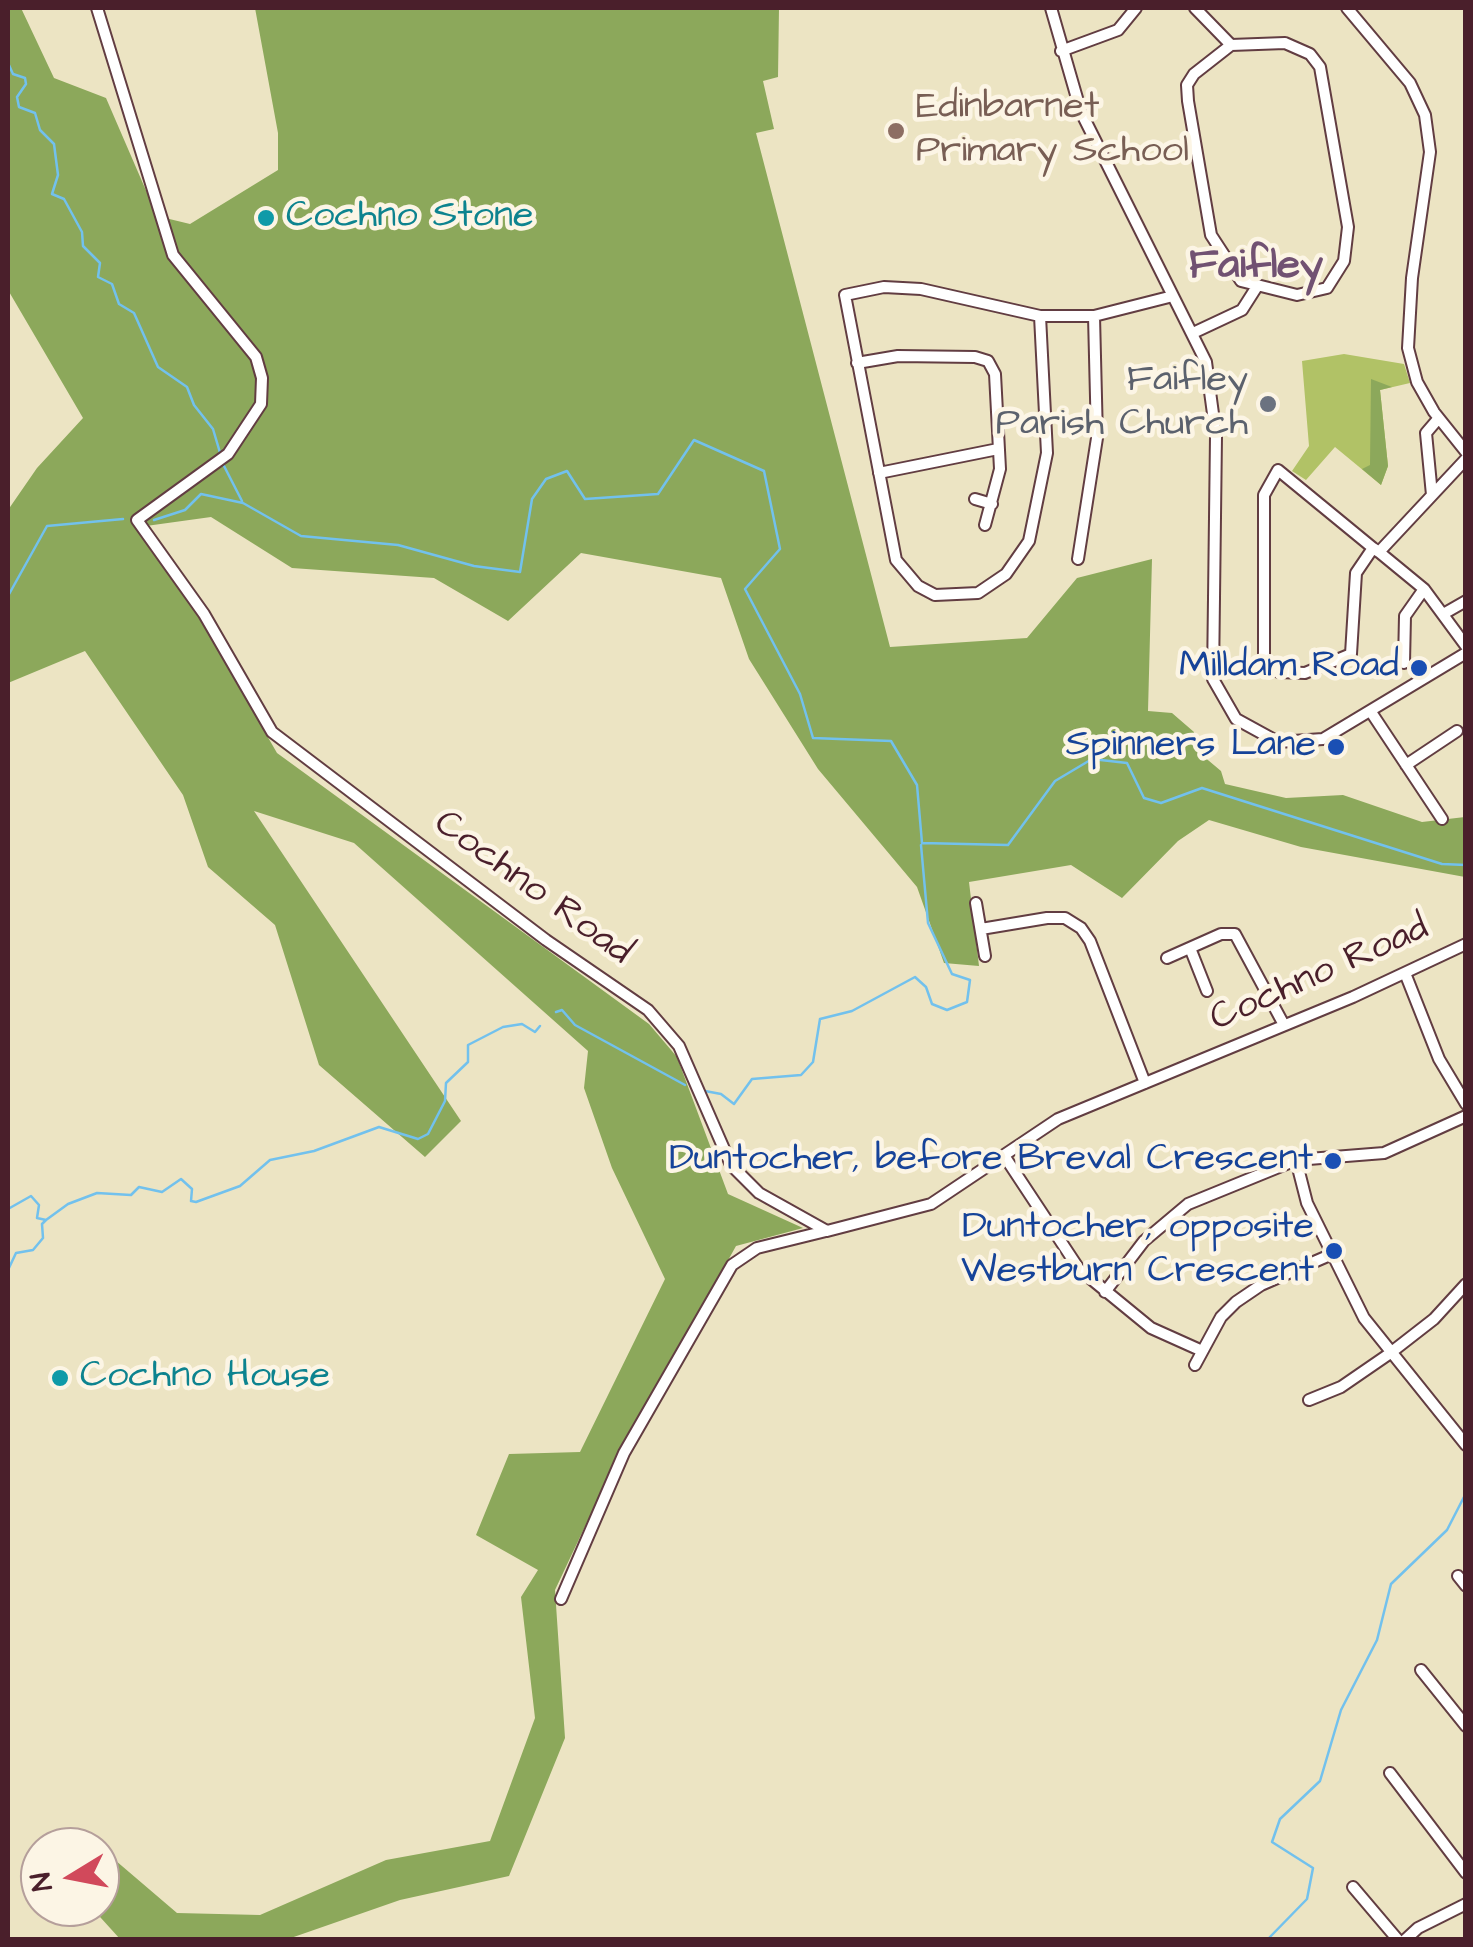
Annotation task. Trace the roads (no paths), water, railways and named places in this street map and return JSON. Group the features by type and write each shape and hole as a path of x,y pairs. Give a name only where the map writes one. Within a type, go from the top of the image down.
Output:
{"street":[{"name":"Cochno Road","path":"97,8 173,255 260,367 260,404 221,460 137,520 204,614 272,732 546,940 648,1010 679,1046 706,1118 740,1178 777,1205 826,1230 931,1204 1049,1124 1466,944"},
{"path":"1051,8 1081,112 1206,362 1216,424 1213,679 1236,719 1278,742 1324,739 1466,650 1445,614 1424,589 1376,550 1278,470 1264,495 1264,664 1279,672 1305,673 1351,654 1356,573 1376,550 1432,495 1466,456 1417,382 1408,348 1412,278 1430,152 1425,115 1412,86 1346,8"},
{"path":"1061,51 1118,30 1136,8"},
{"path":"1194,8 1231,46"},
{"path":"1284,43 1310,54 1320,67 1348,227 1344,261 1327,288 1297,295 1256,288 1232,272 1210,235 1188,85 1194,74 1231,46 1284,43"},
{"path":"1040,316 1046,475 1028,540 1006,574 978,593 936,595 918,586 896,560 844,296 884,287 921,289 1040,316 1094,316 1174,296"},
{"path":"1193,333 1242,310 1256,288"},
{"path":"1078,559 1097,438 1094,316"},
{"path":"858,363 898,356 975,356 988,361 995,374 1000,469 985,525"},
{"path":"1432,495 1426,433 1438,419"},
{"path":"879,473 998,450"},
{"path":"975,499 992,504"},
{"path":"1404,663 1405,616 1424,589"},
{"path":"1445,614 1466,601"},
{"path":"1371,712 1442,819"},
{"path":"1406,765 1457,731"},
{"path":"976,903 985,956"},
{"path":"981,929 1048,918 1065,918 1081,928 1090,941 1145,1083"},
{"path":"1166,958 1222,934 1235,934 1284,1025"},
{"path":"1190,948 1207,991"},
{"path":"1405,973 1439,1059 1466,1104"},
{"path":"1105,1292 1167,1219 1188,1204 1296,1160 1384,1153 1466,1116"},
{"path":"1004,1157 1078,1269 1152,1328 1200,1350"},
{"path":"1296,1160 1307,1204 1330,1255 1390,1354 1466,1445"},
{"path":"562,1599 582,1542 624,1453 732,1265 757,1248 826,1230"},
{"path":"1195,1365 1221,1316 1236,1302 1262,1285 1330,1255"},
{"path":"1309,1400 1340,1387 1390,1354 1434,1319 1466,1284"},
{"path":"1421,1670 1466,1726"},
{"path":"1390,1773 1466,1874"},
{"path":"1354,1887 1402,1940 1466,1904"}],"waterway":[{"path":"8,63 13,74 25,78 26,84 17,97 19,107 35,113 40,130 54,144 58,175 52,194 64,199 82,232 83,246 100,263 98,277 112,284 119,304 134,313 158,367 187,387 194,405 213,429 221,456"},
{"path":"154,520 185,510 201,494 243,503 301,536 398,545 474,566 520,572 532,499 546,479 567,471 585,499 658,494 694,440 764,471 780,549 745,589 800,694 813,738 891,741 917,785 922,843 1008,845 1055,781 1092,759 1127,763 1144,798 1161,803 1202,788 1442,864 1466,865"},
{"path":"223,464 242,501"},
{"path":"8,596 47,526 123,519"},
{"path":"705,1091 721,1094 734,1104 752,1079 801,1075 813,1062 820,1019 852,1011 915,977 926,987 932,1004 947,1010 967,1002 970,980 952,974 928,923 921,845"},
{"path":"556,1012 562,1010 575,1025 685,1085"},
{"path":"8,1270 16,1253 33,1250 43,1238 42,1224 46,1220 68,1204 97,1193 131,1195 139,1187 162,1192 181,1179 192,1189 191,1201 196,1202 240,1186 270,1160 314,1151 379,1127 418,1139 428,1134 445,1101 446,1083 468,1062 468,1045 503,1027 522,1024 535,1032 540,1026"},
{"path":"8,1209 31,1196 39,1205 37,1218 46,1220"},
{"path":"1267,1940 1307,1899 1313,1868 1272,1842 1280,1819 1320,1781 1341,1710 1377,1640 1391,1584 1447,1530 1466,1493"}],"place":[{"name":"Edinbarnet Primary School","path":"896,131"},
{"name":"Cochno Stone","path":"266,218"},
{"name":"Faifley Parish Church","path":"1268,404"},
{"name":"Milldam Road","path":"1419,668"},
{"name":"Spinners Lane","path":"1336,747"},
{"name":"Duntocher, before Breval Crescent","path":"1333,1161"},
{"name":"Duntocher, opposite Westburn Crescent","path":"1334,1251"},
{"name":"Cochno House","path":"60,1378"}],"district":[{"name":"Faifley","path":"1256,268"}]}
